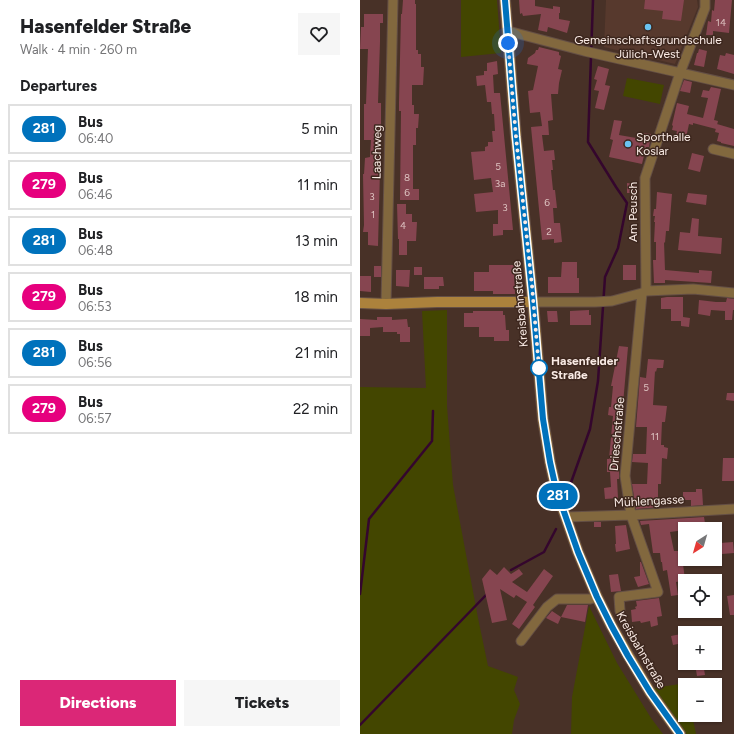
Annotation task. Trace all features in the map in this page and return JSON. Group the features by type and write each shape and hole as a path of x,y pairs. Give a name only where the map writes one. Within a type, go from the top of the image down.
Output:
{"street":[{"name":"Laachweg","path":"386,304 393,0"},
{"name":"Kreisbahnstraße","path":"505,0 516,137 543,419 556,489 578,552 597,597 611,625 650,692 680,734"},
{"name":"Am Peusch","path":"644,292 645,178 680,73 705,8 705,0"},
{"path":"508,31 584,51 734,85"},
{"path":"712,149 734,154"},
{"path":"360,303 595,302 612,301 644,292 693,289 734,293"},
{"name":"Drieschstraße","path":"620,611 619,597 658,592 632,514 625,476 644,292"},
{"name":"Mühlengasse","path":"566,517 734,509"},
{"path":"521,640 547,607 557,599 590,599 597,597"}],"shaded area":[{"path":"461,0 497,0 501,53 461,57"},
{"name":"Gemeinschaftsgrundschule Jülich-West","path":"606,0 697,0 698,7 675,64 604,47"},
{"path":"627,78 664,85 660,104 623,96"},
{"path":"447,310 447,406 453,485 488,666 518,677 514,690 520,704 514,720 512,734 360,734 360,387 426,388 422,311"},
{"path":"589,606 617,663 651,718 663,734 571,734 572,697"},
{"path":"678,684 678,722 693,722 696,734 686,734 654,688"}],"building":[{"path":"403,0 415,0 416,50 418,50 418,54 421,54 421,67 424,67 423,85 412,85 412,105 414,105 414,114 419,114 418,128 416,128 416,145 413,145 413,189 419,189 419,200 400,200 401,111 399,111 399,102 401,14"},
{"path":"519,0 535,0 535,6 553,9 553,6 560,7 559,19 570,21 567,33 548,27 547,32 538,30 541,14 523,16 522,13 520,14"},
{"path":"645,0 684,0 681,21 662,19 663,11 644,9"},
{"path":"715,0 732,0 729,33 713,31 713,35 706,35 708,21 711,22 712,10 714,11"},
{"path":"364,14 383,14 383,23 380,23 378,103 381,103 381,132 378,246 368,245 368,232 363,232 363,174 365,158 370,157 371,140 364,140 364,104 366,104 368,49 360,49 361,27 364,27"},
{"path":"539,47 559,52 559,55 561,56 558,69 562,70 558,94 551,94 553,120 548,121 549,135 542,135 544,151 554,150 555,160 552,160 553,170 551,170 557,208 553,208 554,223 560,223 562,242 554,243 554,239 542,240 531,127 542,126 540,112 530,113 528,91 533,90 538,66 527,64 528,58 535,53 536,50 538,50"},
{"path":"699,49 707,51 704,67 694,65"},
{"path":"726,53 734,55 734,74 717,69 720,55 725,56"},
{"path":"497,61 498,74 493,75 494,93 500,93 513,230 503,230 503,235 493,236 493,224 498,224 498,210 476,212 474,194 493,192 491,178 474,180 471,152 485,151 485,147 488,146 488,142 493,142 492,131 495,131 494,114 492,114 491,102 487,102 485,85 477,86 476,76 484,75 484,71 487,71 487,63"},
{"path":"598,66 609,69 605,85 610,86 604,110 595,108 599,91 594,90 597,80 594,79"},
{"path":"684,80 692,82 690,93 680,91"},
{"path":"711,87 721,89 714,120 718,121 716,129 693,123 693,125 689,124 686,138 676,135 677,131 672,130 672,125 677,103 689,106 687,114 703,118 708,98 701,97 703,90 709,91"},
{"path":"614,120 622,121 619,135 642,139 644,133 651,134 649,147 646,147 642,164 609,157 613,140 610,139"},
{"path":"717,124 734,129 734,146 717,141 719,133 715,132"},
{"path":"692,153 704,156 700,172 688,169"},
{"path":"627,183 636,184 636,193 627,193"},
{"path":"657,192 672,194 669,231 666,231 665,243 664,242 665,270 699,273 699,270 712,271 711,283 665,280 665,283 654,283 653,260 656,260 656,242 654,242 655,216 653,216 654,209 656,209"},
{"path":"688,193 707,195 706,205 686,202"},
{"path":"397,204 406,204 406,214 412,214 412,222 417,222 416,241 407,241 407,255 399,255"},
{"path":"692,218 699,219 698,236 722,238 721,254 678,250 680,232 690,233"},
{"path":"562,262 577,262 579,293 548,293 548,277 561,277"},
{"path":"489,265 514,265 515,294 493,294 493,291 474,291 474,272 489,272"},
{"path":"623,265 636,265 636,280 623,280"},
{"path":"374,266 381,266 381,277 374,277"},
{"path":"414,267 422,267 422,275 414,275"},
{"path":"396,270 410,270 409,287 396,286"},
{"path":"360,276 371,276 371,292 360,291"},
{"path":"424,277 443,277 444,286 439,286 439,289 424,289"},
{"path":"683,297 683,317 690,318 689,327 681,326 681,321 671,321 671,309 661,309 661,298"},
{"path":"727,298 734,299 732,320 725,320 725,311 711,310 710,316 698,314 699,300 726,302"},
{"path":"589,310 589,315 591,315 591,325 570,325 570,311"},
{"path":"473,311 503,311 503,315 505,315 506,330 509,330 509,341 494,341 494,337 479,337 479,327 464,327 464,313 473,313"},
{"path":"547,311 557,311 558,322 548,322"},
{"path":"377,317 392,317 392,320 407,319 408,327 410,327 410,342 400,342 400,334 397,334 397,332 383,332 383,327 370,328 370,336 360,336 360,319 377,320"},
{"path":"619,346 628,347 623,404 621,404 619,425 622,425 619,479 617,479 618,498 605,499 604,488 611,487 610,472 607,472 607,459 609,459 613,416 608,415 609,407 611,407 613,386 611,386"},
{"path":"648,359 664,360 663,368 657,368 656,372 655,371 653,405 667,406 665,422 662,422 661,445 668,448 667,459 662,458 661,484 658,484 658,503 660,507 636,509 632,484 647,484 648,463 632,462 633,454 646,454 647,427 636,427 640,377 646,378"},
{"path":"727,393 734,393 734,401 726,400"},
{"path":"723,458 734,458 734,481 722,481"},
{"path":"696,489 702,489 703,505 691,506 691,500 683,500 683,492 696,492"},
{"path":"704,517 705,522 678,522 678,531 670,532 674,551 678,551 678,566 683,566 684,574 678,574 678,582 676,582 678,595 671,596 667,570 663,571 660,553 653,553 649,524 641,525 640,521"},
{"path":"594,522 601,522 601,527 594,527"},
{"path":"626,525 630,549 616,552 615,526"},
{"path":"733,542 734,553 722,554 722,543"},
{"path":"640,562 649,584 638,587 634,577 640,576"},
{"path":"504,567 511,574 519,569 523,574 512,582 527,592 544,569 553,576 533,605 535,607 519,629 512,624 527,602 516,595 514,598 500,589 507,620 492,623 482,579 490,569 497,575"},
{"path":"618,574 621,591 611,592 609,575"},
{"path":"734,595 734,615 730,615 727,596"},
{"path":"659,598 662,616 657,617 658,625 651,627 650,621 641,623 640,621 632,622 631,610 636,609 636,601"},
{"path":"567,605 588,605 585,622 561,617"},
{"path":"552,611 561,617 558,624 546,618"},
{"path":"678,635 678,644 673,645 671,636"},
{"path":"696,670 704,670 705,675 697,676"}],"waterway":[{"path":"568,491 590,429 598,381 605,277 618,248 627,203 588,142 593,0"},
{"path":"360,594 369,519 432,441 433,411"},
{"path":"511,570 544,552 556,529"},
{"path":"360,725 488,593"}],"bus line":[{"name":"281","path":"505,0 516,137 543,419 556,489 578,552 597,597 611,625 650,692 680,734"}],"place":[{"name":"Gemeinschaftsgrundschule Jülich-West","path":"648,27"},
{"name":"Sporthalle Koslar","path":"628,144"},
{"name":"Hasenfelder Straße","path":"539,368"}],"route":[{"path":"508,43 539,368"}]}
